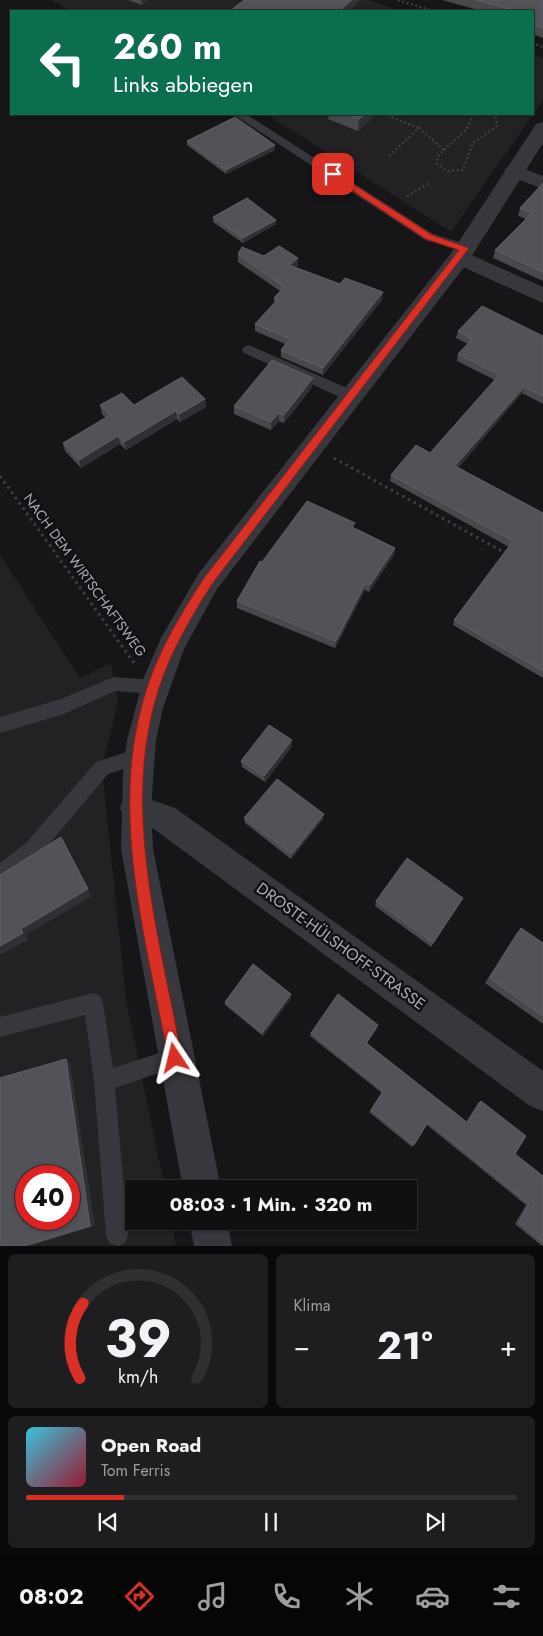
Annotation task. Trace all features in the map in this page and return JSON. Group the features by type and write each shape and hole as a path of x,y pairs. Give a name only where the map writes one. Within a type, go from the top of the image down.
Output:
{"street":[{"path":"200,1180 175,1058 137,849 135,808 139,756 144,720 153,687 167,652 186,615 208,581 462,253 543,128"},
{"path":"514,171 543,183"},
{"path":"462,253 543,296"},
{"name":"DROSTE-HÜLSHOFF-STRASSE","path":"135,808 164,818 543,1093"},
{"path":"210,1230 213,1246"}],"lane":[{"path":"241,115 429,237 462,253"},
{"path":"248,350 351,396"},
{"path":"0,725 64,706 114,684 153,687"},
{"path":"0,874 33,849 102,768 139,756"},
{"path":"0,1027 93,1003 104,1081 117,1235"},
{"path":"104,1081 175,1058"}],"path":[{"path":"398,0 430,10"},
{"path":"386,115 419,128 444,150"},
{"path":"474,115 470,124 459,139 438,156 437,164 448,171 463,170 470,161 469,151 473,143 497,126 495,115"},
{"path":"389,156 419,128"},
{"path":"407,196 429,183"},
{"path":"312,446 509,555"},
{"name":"NACH DEM WIRTSCHAFTSWEG","path":"0,476 120,645 153,687"}],"shaded area":[{"path":"52,0 368,0 399,10 67,10"},
{"path":"534,54 543,58 543,100 534,113"},
{"path":"268,115 533,115 451,232"},
{"path":"0,555 80,678 111,663 118,702 102,768 126,1000 163,1180 125,1180 125,1230 173,1230 176,1246 0,1246"}],"building":[{"path":"244,0 352,0 340,10 231,10"},
{"path":"476,0 543,0 543,28 534,26 534,10 514,10"},
{"path":"349,115 364,115 359,119"},
{"path":"235,117 275,145 226,170 187,141"},
{"path":"543,183 543,272 495,250 532,213 520,208"},
{"path":"247,198 276,220 243,238 213,217"},
{"path":"279,246 298,258 289,265 340,284 345,278 383,292 323,368 281,350 290,339 255,324 278,299 274,298 284,287 238,254 242,247 264,256"},
{"path":"482,306 543,336 543,396 524,387 455,466 543,513 543,671 454,620 513,541 391,475 416,445 430,453 499,375 458,354 472,339 458,331"},
{"path":"272,360 313,378 284,415 279,413 271,422 234,406"},
{"path":"182,377 205,399 179,414 176,411 124,442 118,436 79,460 63,443 110,415 100,405 122,393 134,405"},
{"path":"307,501 355,523 352,527 395,548 370,585 366,583 336,641 237,601 260,561 262,562"},
{"path":"269,725 292,740 264,776 241,761"},
{"path":"277,779 324,814 292,854 244,818"},
{"path":"61,837 88,889 21,929 23,933 0,946 0,875"},
{"path":"407,858 463,898 433,943 376,901"},
{"path":"521,928 543,943 543,1016 490,978"},
{"path":"253,964 291,994 262,1033 225,1002"},
{"path":"338,994 378,1025 366,1043 468,1123 481,1101 526,1136 515,1154 543,1176 543,1243 519,1223 529,1204 428,1122 414,1145 371,1110 383,1091 311,1033"},
{"path":"66,1059 90,1226 80,1229 80,1165 15,1165 15,1230 77,1230 24,1246 0,1246 0,1078"}],"route":[{"path":"175,1058 137,849 135,808 139,756 144,720 153,687 167,652 186,615 208,581 460,257 465,248 429,237 333,174"}]}
